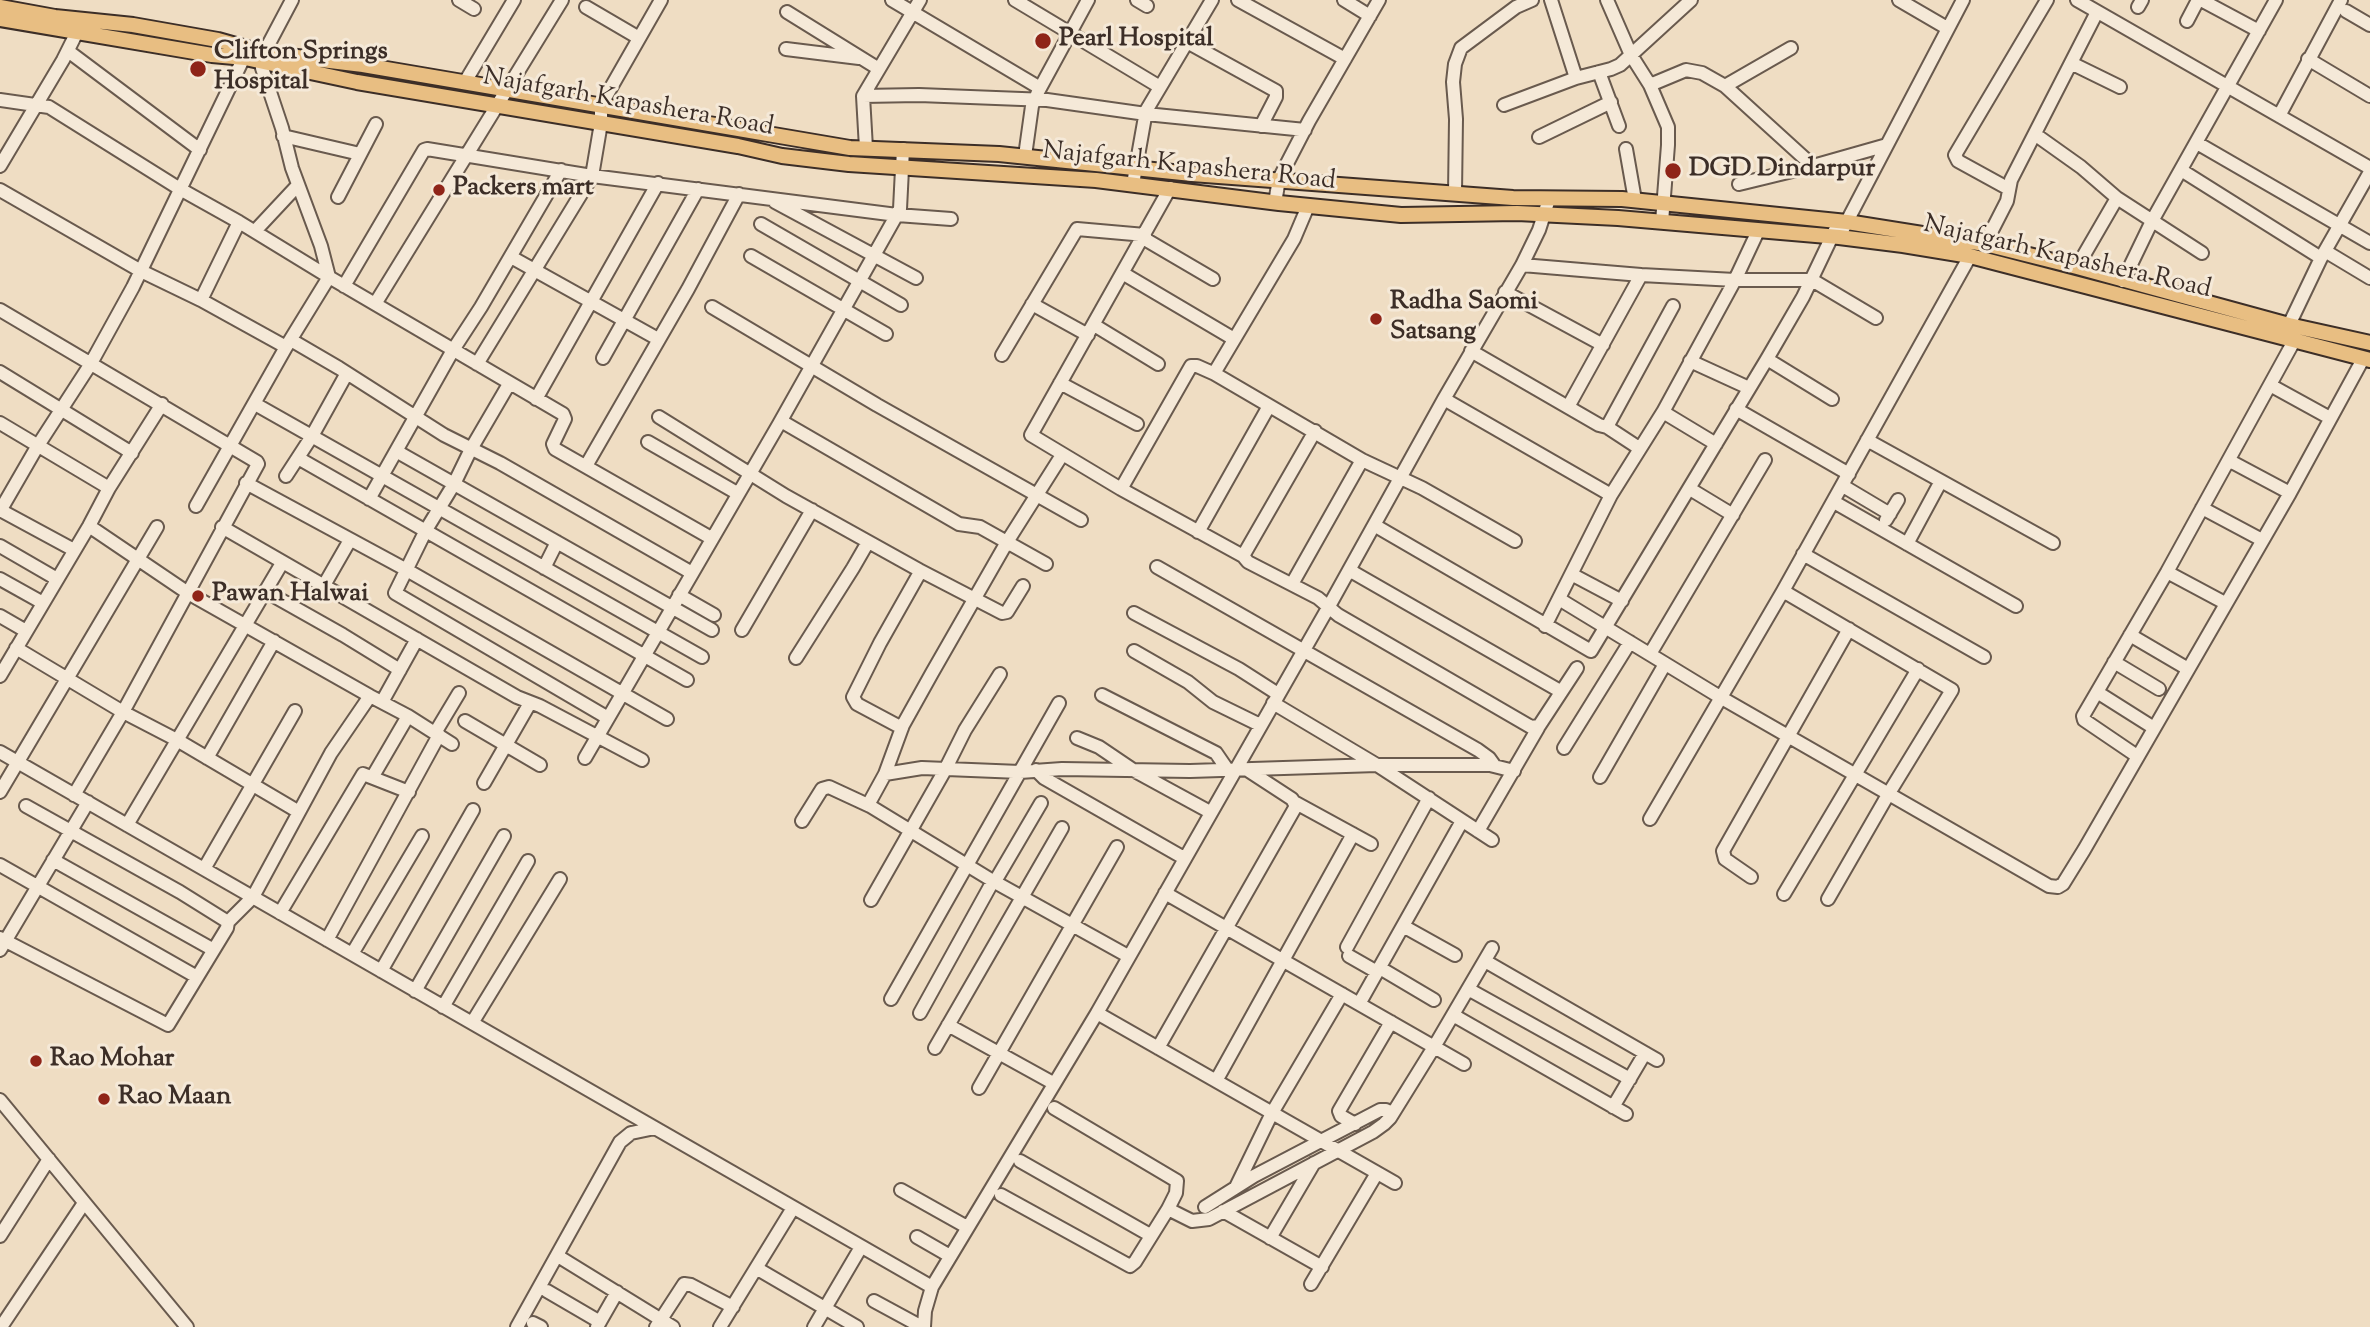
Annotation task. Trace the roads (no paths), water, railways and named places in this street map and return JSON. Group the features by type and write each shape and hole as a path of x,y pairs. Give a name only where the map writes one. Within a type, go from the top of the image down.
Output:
{"main road":[{"name":"Najafgarh Kapashera Road","path":"0,6 212,55 247,53 357,82 738,146 782,156 849,164 1133,184 1275,203 1401,215 1544,214 1836,237 1970,256 2010,258 2077,267 2195,307"},
{"name":"Najafgarh Kapashera Road","path":"0,19 77,33 108,30"},
{"name":"Najafgarh Kapashera Road","path":"263,58 363,65 850,148 1025,156 1192,174 1455,193 1549,199 1635,200 1843,222 1985,244 2010,258 2195,307 2370,343"},
{"path":"849,164 850,148"},
{"name":"Najafgarh Kapashera Road","path":"2235,317 2294,341 2367,359"}],"street":[{"path":"196,506 329,277 262,68 263,58 292,0"},
{"path":"459,0 474,9"},
{"path":"465,82 514,0"},
{"path":"375,304 562,0"},
{"path":"477,364 592,176 601,123 601,105 660,0"},
{"path":"892,0 1037,94"},
{"path":"866,148 863,96 920,0"},
{"path":"1015,0 1160,87"},
{"path":"1025,156 1037,94 1088,0"},
{"path":"1133,184 1146,114 1212,0"},
{"path":"1238,0 1345,60"},
{"path":"1344,0 1370,16"},
{"path":"1275,203 1279,179 1379,0"},
{"path":"1455,193 1456,118 1453,82 1455,64 1461,48 1516,7 1532,0"},
{"path":"1551,0 1576,78"},
{"path":"1607,0 1631,55 1650,85 1664,117 1668,135 1662,222"},
{"path":"1504,105 1620,65 1691,0"},
{"path":"1900,0 1947,28"},
{"path":"1374,525 1591,651 1767,359 1887,145 1963,0"},
{"path":"2009,189 1958,160 1955,155 2047,0"},
{"path":"2077,0 2370,170 2323,255 2289,325"},
{"path":"2187,21 2200,0 2259,31"},
{"path":"2123,281 2152,221 2276,0"},
{"path":"2279,116 2338,4 2370,26"},
{"path":"586,7 639,38"},
{"path":"787,12 879,69"},
{"path":"1985,244 2007,201 2011,180 2096,12"},
{"path":"0,166 77,33"},
{"path":"1187,42 1276,91 1276,97 1261,125"},
{"path":"1725,86 1791,47"},
{"path":"786,49 865,59"},
{"path":"68,51 200,150"},
{"path":"74,550 0,511 90,365 141,271 247,53"},
{"path":"2308,59 2370,96"},
{"path":"2071,63 2120,87"},
{"path":"1650,85 1690,70 1702,73 1725,86 1813,166"},
{"path":"1599,72 1619,127"},
{"path":"863,96 1037,94 1146,114 1305,130"},
{"path":"0,100 49,107 180,189 566,417 553,444 555,449 711,538"},
{"path":"1539,137 1611,102"},
{"path":"338,197 376,124"},
{"path":"284,135 360,153"},
{"path":"2036,135 2081,167 2117,198 2202,254"},
{"path":"2197,143 2370,243"},
{"path":"1739,184 1887,145"},
{"path":"344,286 426,149 592,176 897,215 951,219"},
{"path":"585,758 897,215 900,209 903,149"},
{"path":"1626,149 1635,200"},
{"path":"369,499 453,350 561,170"},
{"path":"2181,170 2323,255 2370,278"},
{"path":"536,400 658,183"},
{"path":"255,231 298,185"},
{"path":"1170,188 1031,435 1121,489 1243,556 1248,562 1318,598 1338,615 1531,727 1538,727"},
{"path":"603,358 698,189"},
{"path":"0,190 141,271 346,373 416,418 692,573"},
{"path":"586,466 738,194"},
{"path":"766,198 916,278"},
{"path":"2077,267 2117,198"},
{"path":"874,1301 923,1327 932,1287 1097,1013 1328,608 1522,265 1549,199"},
{"path":"1215,374 1294,239 1308,206"},
{"path":"201,300 239,222"},
{"path":"761,224 901,305"},
{"path":"1002,355 1077,229 1144,237 1213,279"},
{"path":"1545,626 1611,495 1662,412 1735,280 1758,231"},
{"path":"751,256 886,334"},
{"path":"1650,818 1783,592 1970,256"},
{"path":"511,257 659,339"},
{"path":"1522,265 1735,280 1812,280 1876,318"},
{"path":"1124,274 1234,339"},
{"path":"1568,407 1641,275"},
{"path":"1505,292 1603,345"},
{"path":"1032,304 1158,364"},
{"path":"1607,427 1673,306"},
{"path":"712,307 877,405 1081,520"},
{"path":"0,310 258,463 123,712 74,795"},
{"path":"2137,756 2083,719 2083,716 2230,461 2294,341"},
{"path":"1471,351 1599,425 1607,427 1639,448"},
{"path":"1767,359 1832,399"},
{"path":"1559,599 1720,697 2049,886 2058,887 2071,871 2290,493 2330,418 2367,359"},
{"path":"1690,361 1749,388"},
{"path":"1121,489 1191,366 1197,366 1362,460 1422,488 1515,541"},
{"path":"0,372 132,453"},
{"path":"286,476 312,436 346,373"},
{"path":"1060,383 1137,424"},
{"path":"509,384 394,591 608,718"},
{"path":"2270,385 2330,418"},
{"path":"1444,399 1611,495"},
{"path":"0,676 109,488 162,404"},
{"path":"254,404 702,657"},
{"path":"1198,532 1269,406"},
{"path":"1736,409 1846,480 1890,514"},
{"path":"1662,412 1716,443"},
{"path":"659,417 786,496 1005,614 1023,586"},
{"path":"781,421 959,524 978,526 1046,564"},
{"path":"0,423 109,488"},
{"path":"1243,556 1315,431"},
{"path":"1867,440 2053,543"},
{"path":"648,442 737,493"},
{"path":"396,451 464,487 712,630"},
{"path":"868,805 885,774 902,728 1007,542 1062,455"},
{"path":"298,458 687,680"},
{"path":"1292,584 1362,460"},
{"path":"1650,654 1765,460"},
{"path":"2230,461 2290,493"},
{"path":"1907,544 1941,481"},
{"path":"246,483 405,569 667,719"},
{"path":"1690,489 1733,514"},
{"path":"1881,529 1898,500"},
{"path":"1834,502 2016,606"},
{"path":"2202,508 2262,540"},
{"path":"741,629 812,510"},
{"path":"89,526 188,593 408,716 452,744"},
{"path":"0,792 157,527"},
{"path":"222,527 530,703 642,760"},
{"path":"323,587 350,540"},
{"path":"544,568 557,542"},
{"path":"796,658 867,542"},
{"path":"0,545 57,579"},
{"path":"1802,554 1984,657"},
{"path":"127,825 282,563"},
{"path":"1157,567 1478,750 1494,765"},
{"path":"1349,569 1560,691"},
{"path":"902,728 857,704 853,697 919,570"},
{"path":"2167,572 2225,603"},
{"path":"1573,575 1622,601"},
{"path":"0,579 43,603"},
{"path":"265,591 400,670"},
{"path":"1783,592 1952,690 1828,899"},
{"path":"679,595 714,615"},
{"path":"1134,613 1239,669 1275,698 1492,840"},
{"path":"0,616 26,631"},
{"path":"1751,877 1725,859 1723,851 1849,629"},
{"path":"2130,635 2188,669"},
{"path":"88,802 2,943 168,1025 227,928 228,922 253,898 331,753 400,670 417,639"},
{"path":"207,758 274,641"},
{"path":"1564,748 1630,642"},
{"path":"16,648 299,812"},
{"path":"1134,651 1188,682 1213,702 1260,725"},
{"path":"2114,662 2159,689"},
{"path":"1600,777 1665,664"},
{"path":"1478,831 1538,727 1577,668"},
{"path":"1784,894 1918,669"},
{"path":"871,901 965,730 1000,674"},
{"path":"2097,692 2154,728"},
{"path":"327,940 409,792 459,693"},
{"path":"1102,695 1216,753 1236,769 1371,844"},
{"path":"484,783 530,703"},
{"path":"891,999 1059,703"},
{"path":"204,869 295,711"},
{"path":"373,776 408,716"},
{"path":"465,721 540,765"},
{"path":"1077,738 1099,747 1133,770 1210,812"},
{"path":"0,752 932,1287"},
{"path":"885,774 922,768 1020,772 1036,769 1236,769 1377,765 1494,765 1514,771"},
{"path":"1036,769 1044,778 1184,858"},
{"path":"280,913 361,776 366,773 409,792"},
{"path":"802,821 824,786 830,787 868,805 993,881 1128,956"},
{"path":"1429,799 1348,952 1434,1000"},
{"path":"920,1013 993,881 1041,803"},
{"path":"1158,1048 1296,803"},
{"path":"26,806 180,892 228,922"},
{"path":"380,971 473,810"},
{"path":"1359,1004 1462,821"},
{"path":"935,1048 1062,828"},
{"path":"1216,1081 1353,834"},
{"path":"352,954 422,836"},
{"path":"415,990 504,836"},
{"path":"979,1088 1117,847"},
{"path":"53,860 212,949"},
{"path":"443,1007 528,862"},
{"path":"0,864 197,977"},
{"path":"472,1023 560,879"},
{"path":"1165,892 1464,1064"},
{"path":"1403,926 1455,955"},
{"path":"1168,1209 1192,1221 1209,1219 1384,1124 1434,1047 1492,948"},
{"path":"1485,961 1657,1060"},
{"path":"1468,989 1630,1079"},
{"path":"1236,1187 1272,1114 1342,994"},
{"path":"1097,1013 1395,1183"},
{"path":"1453,1015 1626,1114"},
{"path":"1355,1124 1340,1116 1339,1111 1391,1022"},
{"path":"948,1025 1053,1083"},
{"path":"1613,1107 1645,1053"},
{"path":"0,1100 179,1324"},
{"path":"1001,1195 1130,1266 1168,1209 1177,1181 1054,1108"},
{"path":"1205,1207 1320,1141 1384,1109 1392,1113"},
{"path":"517,1327 620,1142 631,1133 655,1128"},
{"path":"0,1237 49,1159"},
{"path":"1020,1161 1150,1235"},
{"path":"1270,1238 1314,1162"},
{"path":"1311,1284 1377,1173"},
{"path":"901,1190 967,1227"},
{"path":"1,1327 84,1203"},
{"path":"720,1327 793,1208"},
{"path":"1223,1211 1321,1267"},
{"path":"918,1237 950,1256"},
{"path":"814,1327 861,1247"},
{"path":"561,1258 617,1292 659,1323 673,1327"},
{"path":"756,1268 857,1327"},
{"path":"659,1323 684,1284 691,1284 733,1307"},
{"path":"547,1290 599,1324 617,1292"}],"place":[{"name":"Pearl Hospital","path":"1043,41"},
{"name":"Clifton Springs Hospital","path":"198,69"},
{"name":"DGD Dindarpur","path":"1673,171"},
{"name":"Packers mart","path":"439,190"},
{"name":"Radha Saomi Satsang","path":"1376,319"},
{"name":"Pawan Halwai","path":"198,596"},
{"name":"Rao Mohar","path":"36,1061"},
{"name":"Rao Maan","path":"104,1099"}]}
